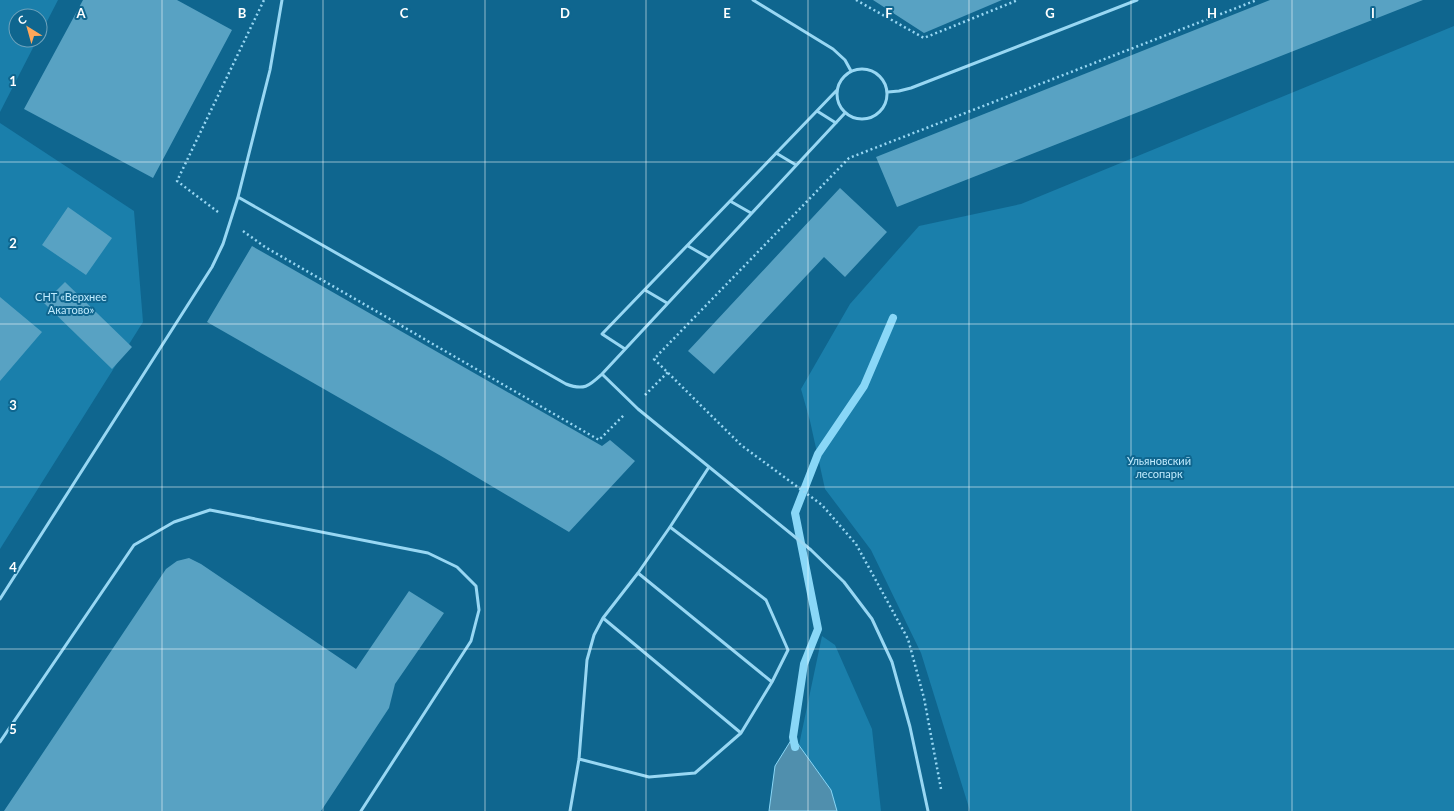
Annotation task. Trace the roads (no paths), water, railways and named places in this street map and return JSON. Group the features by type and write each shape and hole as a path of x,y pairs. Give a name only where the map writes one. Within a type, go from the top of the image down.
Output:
{"lane":[{"path":"0,599 212,267 223,244 238,197 270,70 281,0"},
{"path":"753,0 833,48 842,57 851,70"},
{"path":"888,92 911,88 1137,0"},
{"path":"861,68 870,69 879,74 885,82 888,92 887,102 881,111 874,117 864,119 854,118 845,113 840,106 837,98 839,82 851,70 861,68"},
{"path":"625,349 602,334 837,90"},
{"path":"817,111 836,123"},
{"path":"238,197 566,384 575,387 584,387 602,374 845,113"},
{"path":"776,153 796,165"},
{"path":"730,201 751,214"},
{"path":"688,246 709,258"},
{"path":"645,290 667,303"},
{"path":"602,374 638,409 811,550 844,582 872,619 892,662 910,727 928,811"},
{"path":"572,811 579,759 587,660 594,635 603,618 638,573 709,467"},
{"path":"0,742 134,545 174,522 210,510 428,553 457,567 476,586 479,610 471,641 361,811"},
{"path":"579,759 649,777 695,773 741,733 772,682 788,650 766,600 670,527"},
{"path":"638,573 772,682"},
{"path":"603,618 741,733"}],"waterway":[{"path":"795,747 793,737 804,664 818,629 795,513 818,454 864,386 893,318"}],"park label":[{"name":"СНТ «Верхнее Акатово»","path":"71,303"},
{"name":"Ульяновский лесопарк","path":"1159,467"}]}
